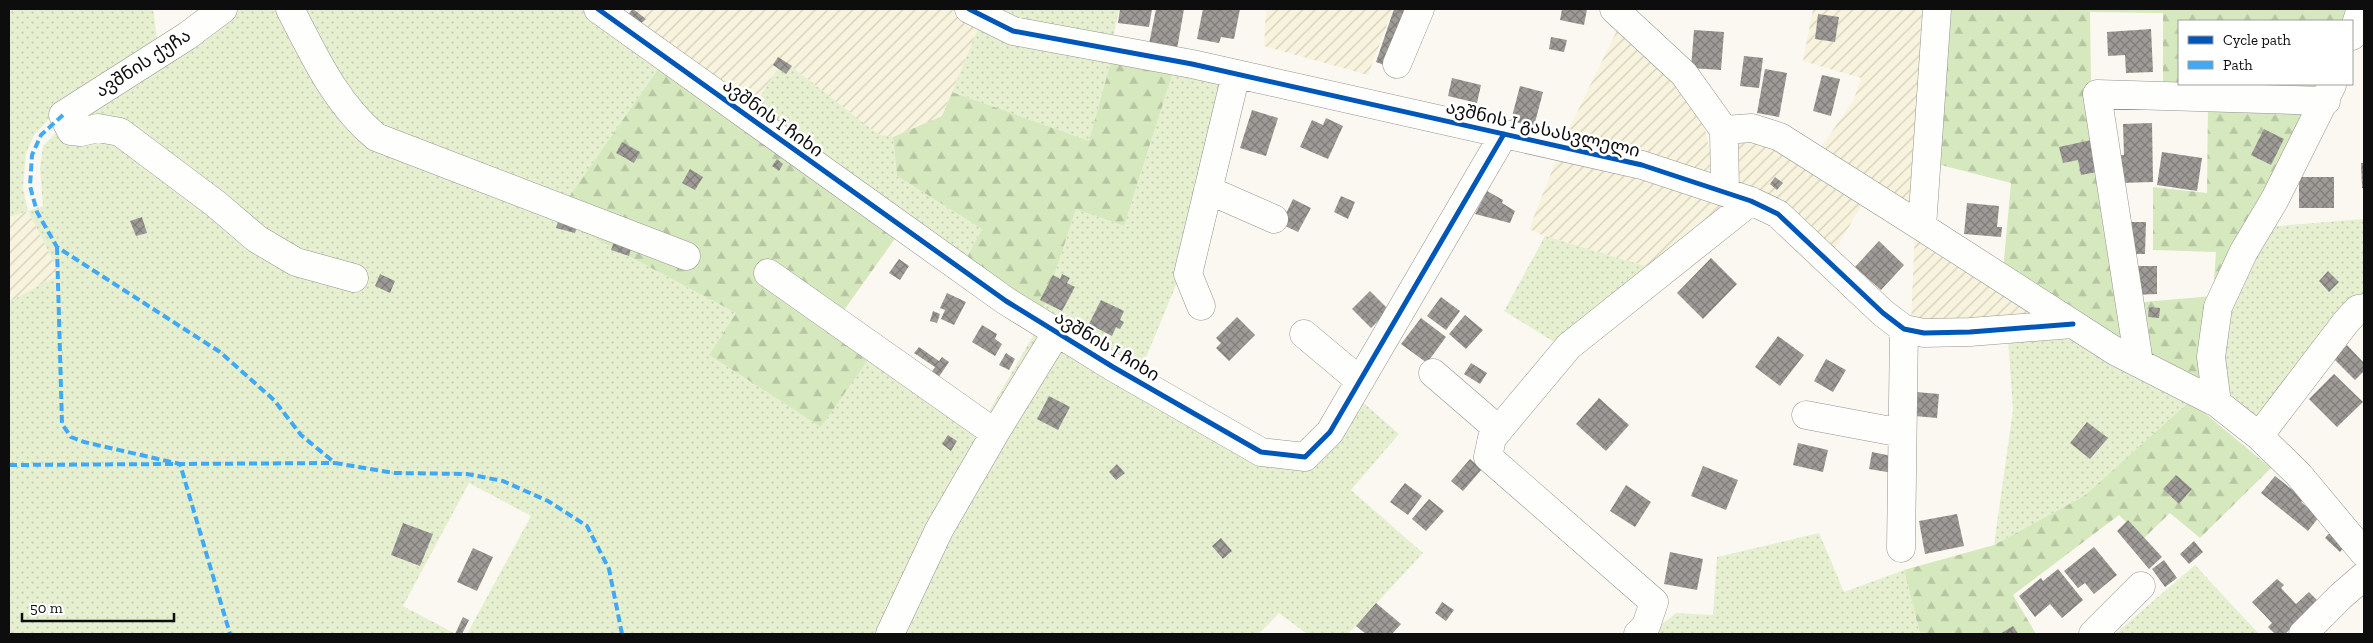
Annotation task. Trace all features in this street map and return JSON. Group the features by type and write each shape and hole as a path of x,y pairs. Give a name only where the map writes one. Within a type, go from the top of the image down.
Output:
{"street":[{"name":"ავშნის ქუჩა","path":"223,9 188,36 63,116 71,130 81,132 98,128 120,132 216,204 257,239 296,262 354,278"},
{"path":"290,9 324,76 358,122 376,137 686,256"},
{"name":"ავშნის I ჩიხი","path":"598,9 1006,301 1261,452 1305,457 1330,432 1504,134"},
{"name":"ავშნის I გასასვლელი","path":"969,9 1013,31 1236,74 1642,165 1725,192 1751,201 1778,214 1883,313 1904,329 1924,333 1970,332 2073,324"},
{"path":"1397,64 1420,9"},
{"path":"1614,9 1684,74 1724,130 1725,192"},
{"path":"1922,227 1937,9"},
{"path":"2353,33 2362,9"},
{"path":"1201,306 1188,274 1236,74"},
{"path":"2139,363 2097,94 2329,92 2275,199 2243,253 2218,307 2212,357 2217,403"},
{"path":"1724,130 1752,128 1780,138 2115,351 2217,403 2259,436 2299,475 2364,553"},
{"path":"1208,190 1274,219"},
{"path":"1638,634 1646,626 1654,602 1488,457 1492,438 1569,346 1751,201"},
{"path":"768,272 995,432"},
{"path":"2259,436 2346,322 2358,309 2364,308"},
{"path":"1901,548 1904,329"},
{"path":"890,634 939,530 995,432 1057,332"},
{"path":"1304,334 1360,381"},
{"path":"1433,373 1499,430"},
{"path":"1806,415 1902,433"},
{"path":"2303,634 2364,576"},
{"path":"2093,634 2141,586"}],"shaded area":[{"path":"636,9 953,9 980,24 942,116 893,137 878,134 783,60 752,110 627,20"},
{"path":"1266,9 1393,9 1368,75 1264,46"},
{"path":"1813,9 1928,9 1915,216 1818,152 1854,99 1861,78 1803,61"},
{"path":"1621,22 1702,115 1716,181 1563,141"},
{"path":"1758,137 1867,197 1831,256 1739,185 1733,146 1745,139"},
{"path":"1559,153 1724,199 1726,212 1652,268 1545,236 1529,229"},
{"path":"28,211 60,274 9,302 9,217"},
{"path":"1915,229 2051,320 1911,322"}],"green space":[{"path":"9,9 153,9 158,44 52,116 34,135 26,154 23,188 28,211 9,217"},
{"path":"232,9 588,9 661,65 555,217 736,313 709,355 820,426 872,354 980,427 1037,329 1308,464 1358,398 1399,434 1351,490 1423,553 1348,634 1307,634 1279,613 1259,634 467,634 531,516 469,483 403,606 456,634 9,634 9,302 60,274 28,211 43,206 40,168 43,146 68,120"},
{"path":"982,9 1119,9 1113,39 1021,25"},
{"path":"1942,9 2353,9 2348,20 2178,20 2178,85 2325,85 2321,94 2163,87 2163,13 2090,12 2091,83 2130,351 2003,271 2011,183 1933,163"},
{"path":"980,24 1113,54 1089,142 952,92"},
{"path":"1113,54 1175,66 1124,226 1076,209 1042,313 965,261 982,229 897,176 893,137 942,116 952,92 1089,141"},
{"path":"783,60 878,134 893,137 897,176 982,229 965,261 752,110"},
{"path":"661,65 899,233 832,327 872,354 821,427 709,355 736,313 555,217"},
{"path":"1175,66 1222,76 1181,273 1140,372 1042,313 1076,209 1124,226"},
{"path":"2208,105 2301,110 2308,123 2229,264 2204,384 2145,360 2132,303 2213,296 2216,252 2153,250 2153,187 2207,193"},
{"path":"2364,219 2364,300 2258,424 2232,397 2221,378 2223,310 2265,227"},
{"path":"1545,236 1652,268 1559,345 1504,311"},
{"path":"2077,335 2190,401 2084,496 1994,545 2013,410 2008,339"},
{"path":"2190,401 2271,468 2200,538 2170,513 2143,539 2119,515 2013,595 2036,634 1920,634 1904,570 1994,545 2084,496"},
{"path":"1819,533 1844,592 1904,570 1920,634 1649,634 1676,613 1713,615 1717,557"},
{"path":"2195,565 2259,634 2115,634"}],"building":[{"path":"633,9 646,19 637,27 626,16"},
{"path":"1120,9 1152,9 1149,27 1118,23"},
{"path":"1156,9 1184,9 1177,49 1149,44"},
{"path":"1203,9 1240,9 1234,39 1221,37 1219,43 1197,39"},
{"path":"1394,9 1407,9 1389,67 1376,62"},
{"path":"1562,9 1587,9 1584,25 1560,20"},
{"path":"1818,14 1839,17 1835,42 1815,39"},
{"path":"2151,29 2153,72 2126,73 2125,55 2108,56 2107,32"},
{"path":"1694,30 1724,32 1721,70 1691,68"},
{"path":"1551,37 1567,40 1564,52 1549,49"},
{"path":"1744,56 1763,58 1759,88 1740,86"},
{"path":"778,57 792,66 786,74 773,65"},
{"path":"1765,69 1787,73 1779,117 1757,113"},
{"path":"1822,75 1840,79 1831,116 1813,111"},
{"path":"1452,78 1481,85 1477,103 1448,96"},
{"path":"1520,86 1543,92 1533,130 1510,124"},
{"path":"1252,110 1278,118 1266,156 1240,148"},
{"path":"1326,118 1343,126 1328,159 1300,147 1312,120 1323,125"},
{"path":"2152,123 2153,182 2120,183 2119,155 2124,155 2123,124"},
{"path":"2264,129 2284,139 2271,165 2251,155"},
{"path":"2096,139 2102,171 2081,175 2078,160 2063,163 2059,147"},
{"path":"622,142 640,152 634,163 616,153"},
{"path":"2162,152 2202,158 2197,191 2157,185"},
{"path":"777,159 783,164 779,171 772,166"},
{"path":"2361,163 2364,163 2364,188 2362,188"},
{"path":"690,169 703,177 695,190 682,183"},
{"path":"1775,177 1783,183 1777,190 1770,184"},
{"path":"2299,177 2334,177 2334,208 2299,208"},
{"path":"1487,191 1503,200 1502,203 1515,211 1510,223 1475,214"},
{"path":"1341,196 1355,202 1348,219 1334,212"},
{"path":"1293,199 1311,208 1298,232 1281,224"},
{"path":"1967,203 1999,206 1997,227 2002,227 2001,237 1964,234"},
{"path":"560,215 579,221 575,233 556,228"},
{"path":"142,217 147,233 136,236 130,221"},
{"path":"2125,222 2146,222 2145,254 2129,254"},
{"path":"615,239 632,245 629,256 611,250"},
{"path":"1879,241 1904,265 1881,290 1855,267"},
{"path":"1711,258 1737,284 1703,319 1677,293"},
{"path":"899,259 909,266 900,280 889,273"},
{"path":"2132,266 2157,266 2157,294 2132,295"},
{"path":"2328,271 2339,282 2329,292 2319,281"},
{"path":"380,274 395,281 390,293 375,286"},
{"path":"1062,274 1070,278 1067,283 1075,287 1062,311 1040,300 1053,275 1060,279"},
{"path":"1370,291 1389,310 1371,328 1352,309"},
{"path":"947,293 966,302 954,325 941,319 945,310 940,308"},
{"path":"1441,297 1460,311 1446,330 1427,316"},
{"path":"1101,300 1124,311 1120,320 1124,322 1120,329 1116,327 1112,336 1089,324"},
{"path":"2149,307 2160,308 2159,318 2148,317"},
{"path":"933,311 940,314 937,323 930,321"},
{"path":"1465,315 1483,330 1466,349 1449,334"},
{"path":"1237,317 1255,335 1229,361 1216,348 1221,343 1216,338"},
{"path":"1421,318 1446,337 1427,363 1401,344"},
{"path":"982,325 997,334 995,339 1002,344 995,356 972,342"},
{"path":"1778,336 1804,355 1780,386 1755,367"},
{"path":"2347,345 2364,363 2364,371 2355,380 2334,359"},
{"path":"919,347 939,361 942,357 949,362 934,384 927,379 935,367 914,353"},
{"path":"1006,353 1015,359 1009,370 999,365"},
{"path":"1826,359 1846,370 1833,392 1814,381"},
{"path":"1471,363 1487,373 1480,384 1464,374"},
{"path":"2334,374 2363,402 2337,427 2309,399"},
{"path":"1916,392 1939,394 1937,418 1915,416"},
{"path":"1049,396 1070,407 1058,430 1037,419"},
{"path":"1599,398 1629,425 1606,451 1576,424"},
{"path":"2087,422 2108,438 2090,459 2070,443"},
{"path":"948,435 957,441 951,451 942,444"},
{"path":"1798,443 1828,450 1823,472 1793,465"},
{"path":"1872,452 1896,457 1893,473 1869,469"},
{"path":"1470,459 1482,469 1463,491 1451,481"},
{"path":"1117,464 1125,473 1116,480 1109,472"},
{"path":"1703,466 1738,480 1726,510 1691,496"},
{"path":"2176,475 2192,489 2179,504 2163,489"},
{"path":"2275,476 2304,499 2301,502 2319,517 2308,531 2261,493"},
{"path":"1405,483 1422,496 1408,515 1390,502"},
{"path":"1626,485 1651,502 1635,527 1610,511"},
{"path":"1429,499 1444,511 1426,531 1412,519"},
{"path":"1957,514 1964,546 1925,554 1919,521"},
{"path":"2128,520 2162,557 2149,569 2117,531"},
{"path":"403,523 433,534 420,566 391,555"},
{"path":"2332,530 2347,543 2340,552 2325,538"},
{"path":"1221,538 1232,551 1223,559 1212,546"},
{"path":"2194,541 2203,552 2189,564 2180,554"},
{"path":"2094,547 2117,575 2094,594 2085,583 2078,588 2064,571"},
{"path":"473,548 493,557 477,591 457,582"},
{"path":"1670,552 1703,559 1697,590 1664,584"},
{"path":"2164,560 2177,578 2165,587 2152,569"},
{"path":"2058,569 2083,600 2062,618 2050,604 2035,617 2019,596 2041,578 2043,581"},
{"path":"2277,579 2284,585 2281,588 2296,604 2309,592 2319,602 2285,634 2275,634 2268,627 2272,623 2252,602"},
{"path":"1442,602 1454,610 1446,621 1435,613"},
{"path":"1376,603 1401,624 1392,634 1366,634 1356,626"},
{"path":"463,617 469,620 462,634 455,634"},
{"path":"2013,626 2018,634 2000,634"}],"marked path":[{"path":"63,115 41,135 32,155 30,186 37,212 57,247 220,352 274,400 301,435 335,463 394,473 467,474 503,481 548,501 587,526 609,569 622,634"},
{"path":"57,247 62,424 71,437 84,442 180,464 230,634"},
{"path":"9,465 335,463"}],"cycle path":[{"path":"598,9 1006,301 1113,367 1261,452 1305,457 1330,432 1504,134"},
{"path":"969,9 1013,31 1192,64 1642,165 1751,201 1778,214 1883,313 1904,329 1924,333 1970,332 2073,324"}]}
